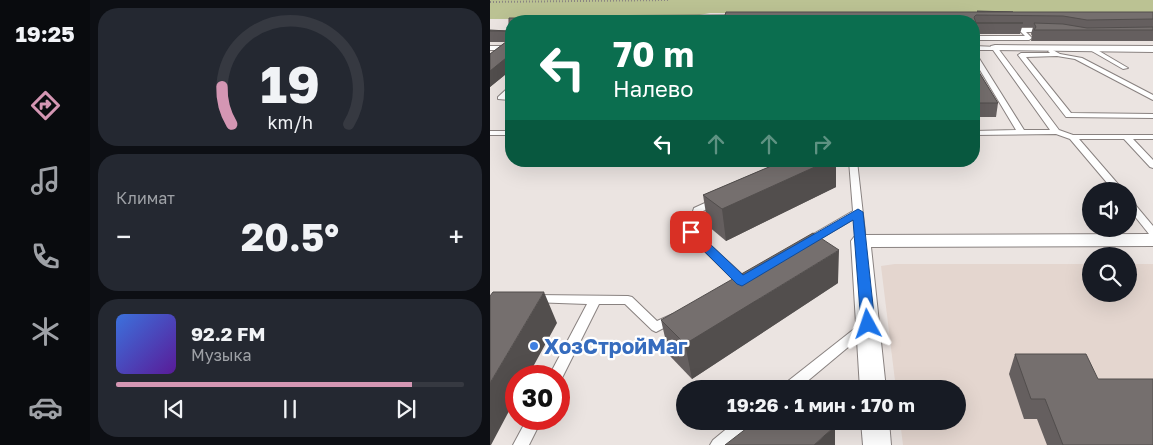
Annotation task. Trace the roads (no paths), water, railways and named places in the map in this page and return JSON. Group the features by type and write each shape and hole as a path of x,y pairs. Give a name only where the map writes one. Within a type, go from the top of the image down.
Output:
{"street":[{"path":"995,48 1052,52 1092,49 1153,49"},
{"path":"871,380 861,241 1153,240"},
{"path":"876,430 877,445"}],"lane":[{"path":"1003,30 1050,30"},
{"path":"980,38 1029,38 1022,30"},
{"path":"490,48 503,48"},
{"path":"492,57 503,48"},
{"path":"980,48 995,48 1056,132"},
{"path":"1092,49 1125,68"},
{"path":"1153,98 1113,75 1095,69 1079,58 1052,52 1021,55 1069,116 1153,116"},
{"path":"980,65 1022,132"},
{"path":"980,133 1056,132 1073,137 1153,137"},
{"path":"490,133 505,133"},
{"path":"1073,137 1111,182"},
{"path":"1126,137 1153,165"},
{"path":"853,167 861,241"},
{"path":"723,198 697,210 691,232 741,281"},
{"path":"800,247 858,212"},
{"path":"1137,213 1153,232"},
{"path":"519,299 628,300 656,327 682,313"},
{"path":"562,365 595,300"},
{"path":"799,380 868,324"},
{"path":"521,445 529,430"},
{"path":"718,445 736,430"}],"place":[{"name":"ХозСтройМаг","path":"534,346"}]}
